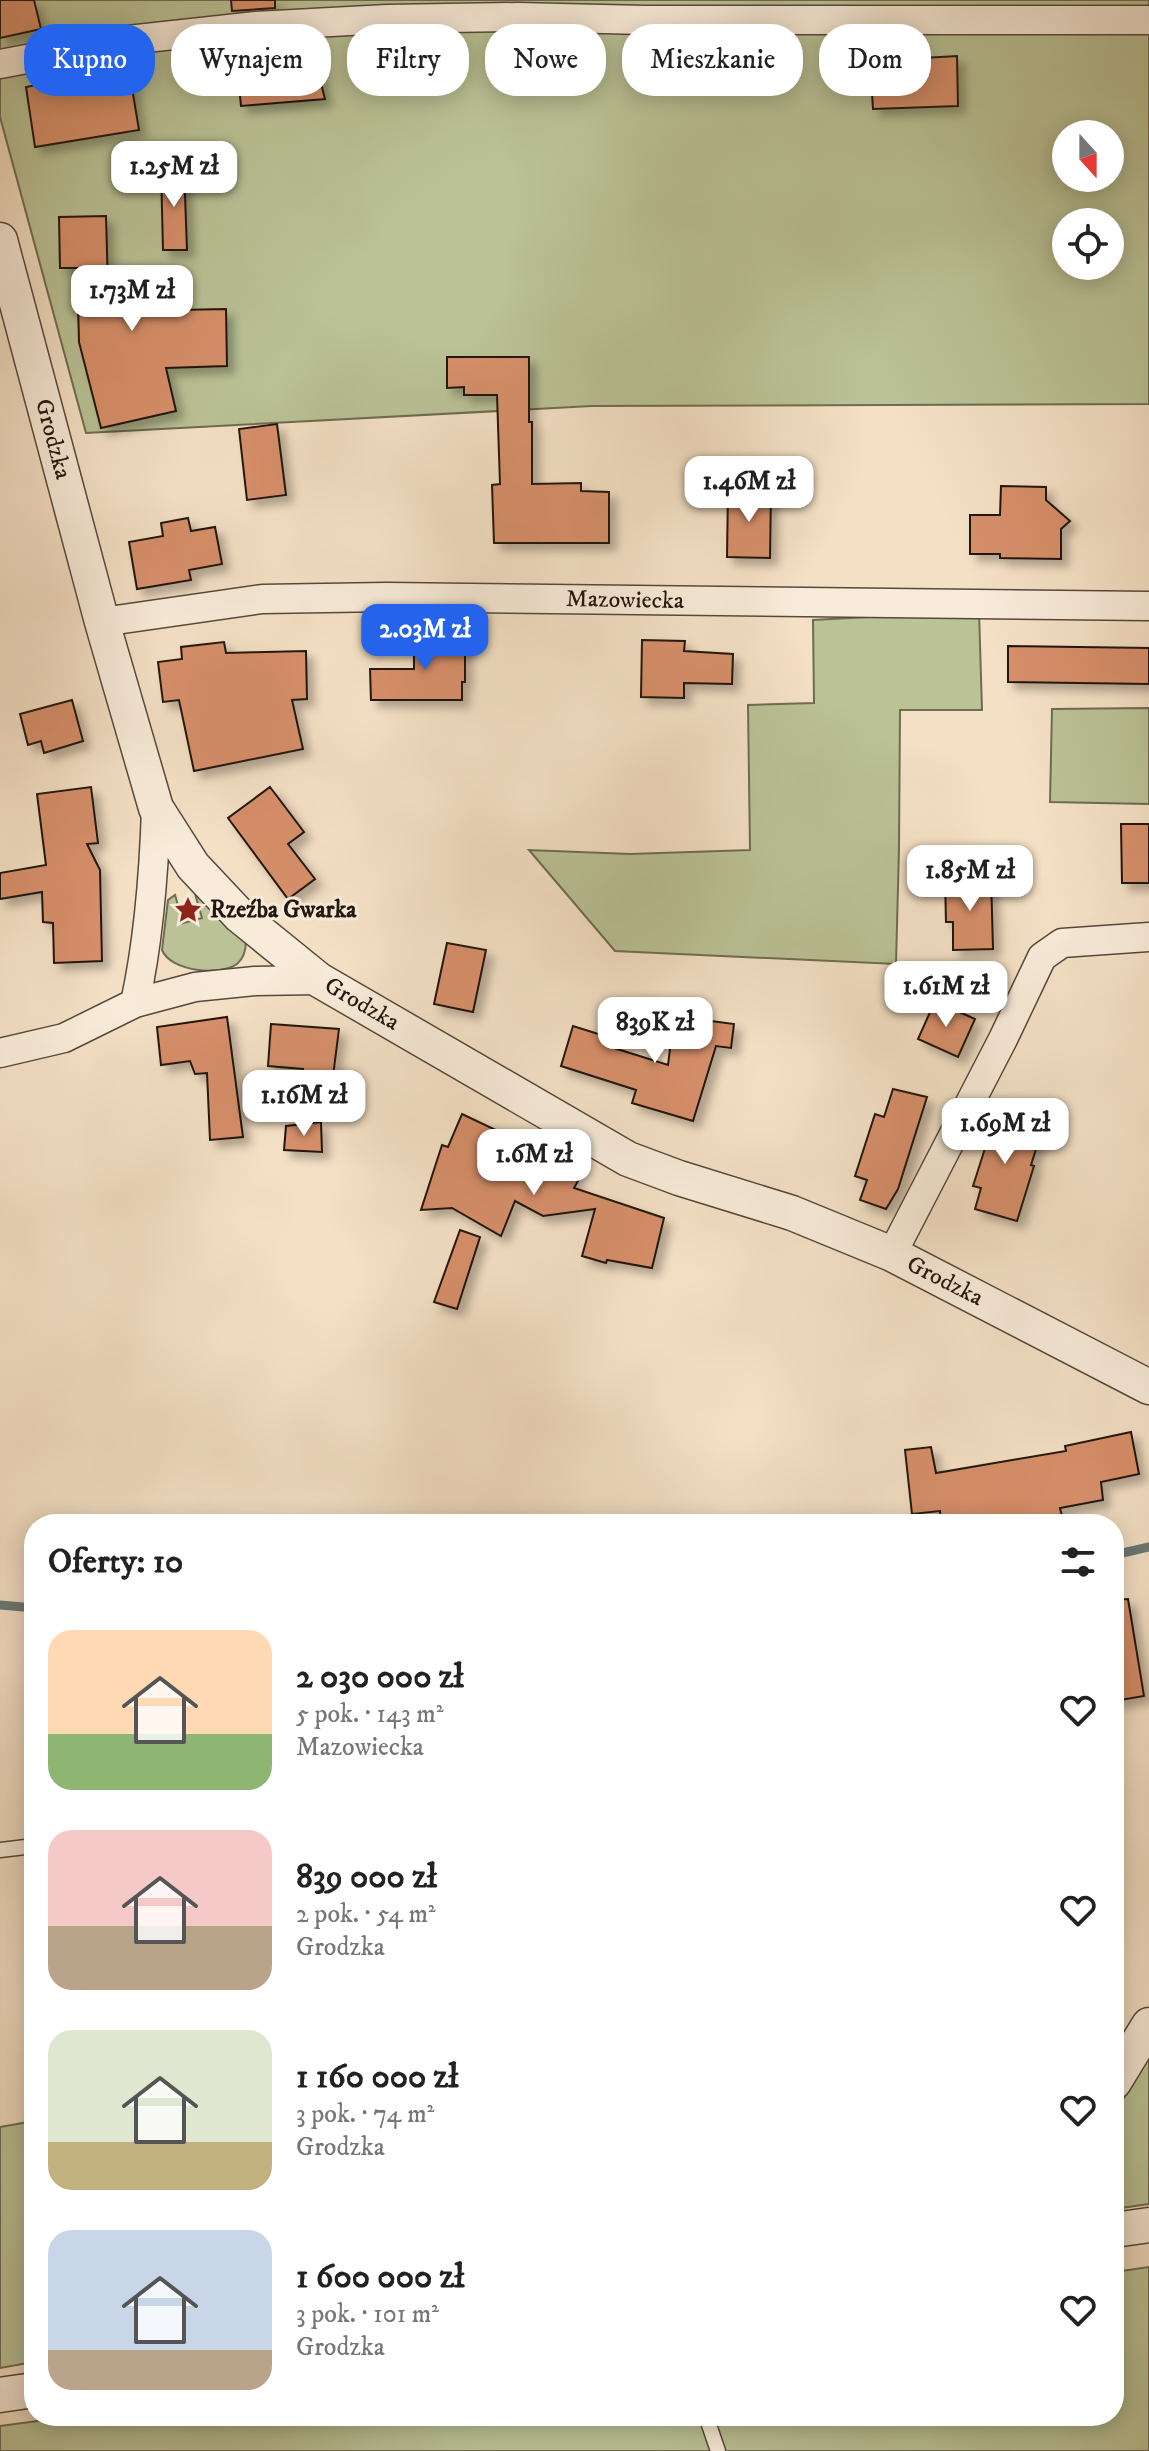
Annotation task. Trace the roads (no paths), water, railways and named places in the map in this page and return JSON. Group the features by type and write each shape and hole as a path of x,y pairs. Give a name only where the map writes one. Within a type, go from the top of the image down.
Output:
{"street":[{"path":"0,64 128,40 256,26 387,19 1149,20"},
{"name":"Grodzka","path":"0,240 102,622 156,808 193,866 240,916 319,980 628,1159 792,1213 892,1254 1149,1387"},
{"name":"Mazowiecka","path":"102,622 262,599 387,597 1149,606"},
{"path":"135,1003 144,957 156,808"},
{"path":"892,1254 1042,957 1062,943 1149,937"},
{"path":"0,1053 64,1038 135,1003 195,987 255,981 319,980"},
{"path":"1124,2066 1149,2025"},
{"path":"1124,2229 1149,2225"},
{"path":"0,2395 24,2391"}],"lane":[{"path":"0,1850 24,1847"},
{"path":"709,2426 718,2451"}],"waterway":[{"path":"1124,1553 1149,1547"},
{"path":"0,1605 24,1607"}],"place":[{"name":"Rzeźba Gwarka","path":"188,910"}]}
